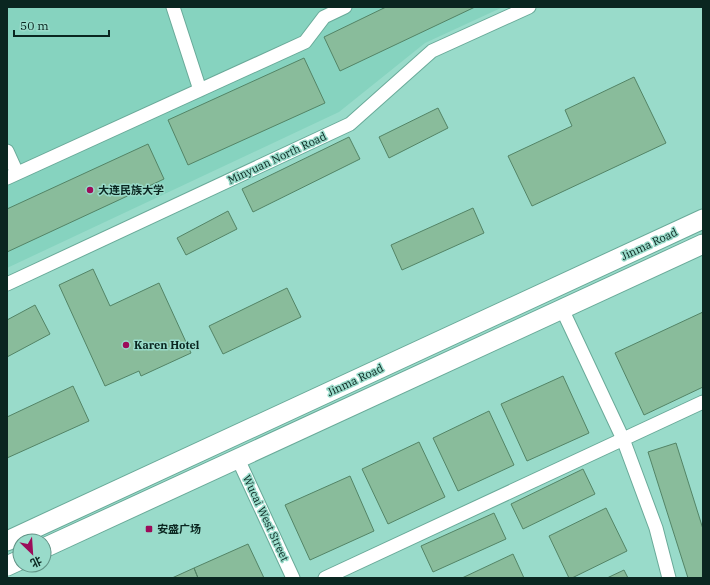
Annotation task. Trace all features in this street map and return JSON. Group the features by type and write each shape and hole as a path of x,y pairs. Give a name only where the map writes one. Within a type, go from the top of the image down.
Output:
{"main road":[{"path":"682,229 703,214"},
{"name":"Jinma Road","path":"7,541 703,219"},
{"name":"Jinma Road","path":"52,544 700,246"}],"street":[{"path":"173,7 200,90"},
{"path":"7,151 12,176 305,42 324,17 345,7"},
{"name":"Minyuan North Road","path":"7,284 350,124 432,52 530,7"},
{"path":"562,309 623,439 656,528 669,578"},
{"path":"325,578 703,402"},
{"name":"Wucai West Street","path":"238,459 293,578"}],"shaded area":[{"name":"大连民族大学","path":"7,7 503,7 425,43 339,112 7,268"}],"building":[{"path":"386,7 475,7 340,71 324,37"},
{"path":"304,58 325,103 188,165 168,120"},
{"path":"634,77 666,143 532,206 508,156 572,126 565,110"},
{"path":"438,108 448,128 389,158 379,137"},
{"path":"349,137 360,159 253,212 242,189"},
{"path":"148,144 164,179 7,252 7,209"},
{"path":"473,208 484,233 402,270 391,245"},
{"path":"228,211 237,229 186,255 177,238"},
{"path":"93,269 110,306 159,283 191,353 141,376 139,371 105,386 59,285"},
{"path":"287,288 301,317 223,354 209,326"},
{"path":"35,305 50,334 7,357 7,320"},
{"path":"703,312 703,387 644,415 615,353"},
{"path":"563,376 589,433 527,461 501,404"},
{"path":"73,386 89,421 7,458 7,417"},
{"path":"489,411 514,465 458,491 433,438"},
{"path":"419,442 445,497 388,524 362,469"},
{"path":"676,443 703,529 703,578 688,578 648,452"},
{"path":"583,469 595,494 523,529 511,504"},
{"path":"350,476 374,531 310,560 285,505"},
{"path":"606,508 627,551 572,578 569,578 549,536"},
{"path":"494,513 506,539 433,572 421,546"},
{"path":"248,544 264,578 198,578 194,568"},
{"path":"513,554 524,578 462,578"},
{"path":"194,568 198,578 172,578"},
{"path":"624,570 628,578 607,578"}],"place":[{"name":"大连民族大学","path":"90,190"},
{"name":"Karen Hotel","path":"126,345"},
{"name":"安盛广场","path":"149,529"}]}
